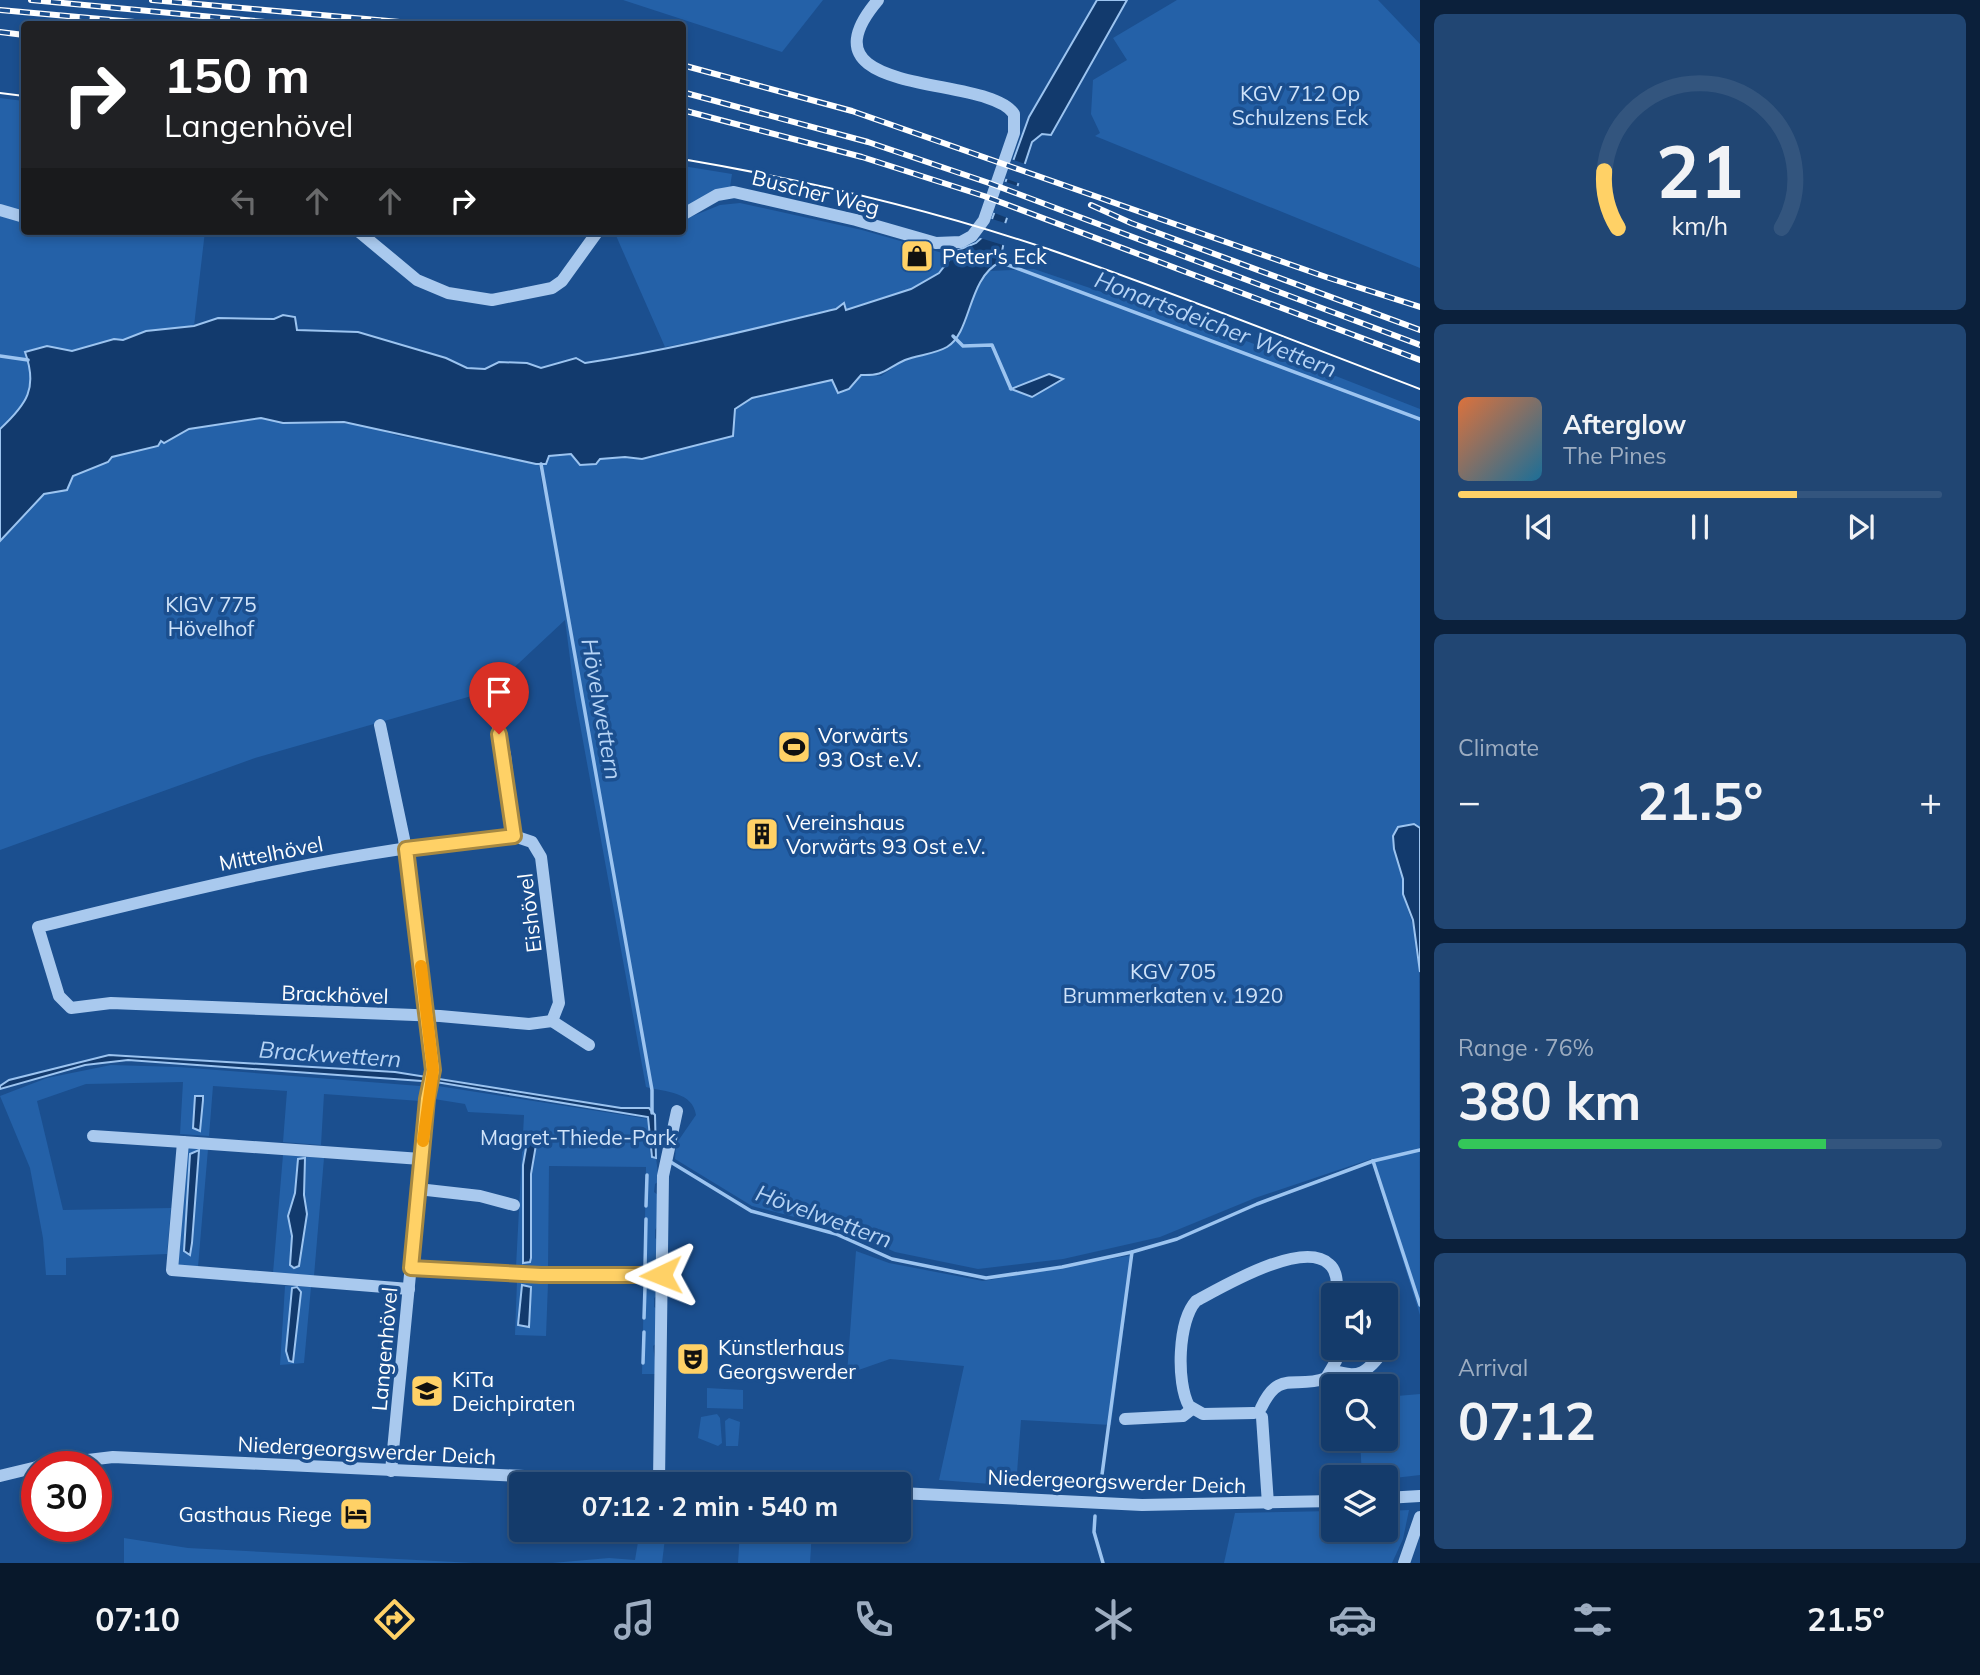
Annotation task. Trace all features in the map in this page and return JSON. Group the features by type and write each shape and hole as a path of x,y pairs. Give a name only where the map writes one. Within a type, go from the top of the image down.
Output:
{"street":[{"name":"Buscher Weg","path":"686,213 717,195 744,193 944,244 968,239 981,226 1014,134 1016,120 1011,110 1002,103 894,76 868,64 859,45 859,30 864,17 878,0"},
{"path":"0,209 21,216"},
{"path":"363,235 417,280 449,293 492,300 552,288 562,281 595,235"},
{"path":"489,691 505,755 514,836"},
{"name":"Langenhövel","path":"380,725 406,849 428,1016 432,1080 427,1099 391,1471"},
{"name":"Mittelhövel","path":"71,1008 59,996 38,927 255,874 406,849 514,836"},
{"name":"Eishövel","path":"514,836 531,842 541,857 559,1003 552,1021"},
{"name":"Brackhövel","path":"71,1008 111,1003 428,1016 529,1024 552,1021"},
{"path":"552,1021 589,1045"},
{"path":"659,1472 663,1166 677,1111"},
{"path":"93,1136 421,1159"},
{"path":"183,1142 172,1270 409,1289"},
{"path":"418,1189 480,1196 514,1205"},
{"path":"1259,1413 1203,1414 1192,1409 1184,1392 1184,1319 1196,1301 1268,1266 1296,1258 1322,1259 1330,1264 1335,1273 1336,1283"},
{"path":"411,1268 541,1275 661,1275"},
{"path":"1268,1504 1259,1413 1278,1384 1326,1378 1332,1370 1334,1360"},
{"path":"1332,1370 1348,1376 1359,1375 1377,1360"},
{"path":"1125,1419 1183,1416 1192,1409"},
{"name":"Niedergeorgswerder Deich","path":"112,1457 509,1476"},
{"name":"Niedergeorgswerder Deich","path":"0,1476 21,1471"},
{"name":"Niedergeorgswerder Deich","path":"911,1494 1142,1504 1321,1502"},
{"path":"1398,1497 1420,1496"},
{"path":"1404,1563 1420,1517"}],"green space":[{"path":"623,0 823,0 782,52"},
{"name":"KGV 712 Op Schulzens Eck","path":"1177,0 1378,0 1420,44 1420,268 1095,136 1100,133 1091,114 1093,80 1127,60 1113,38"},
{"path":"0,98 21,101 21,235 205,235 194,326 146,331 123,340 114,339 72,351 47,346 26,351 33,378 24,404 0,429"},
{"path":"686,166 732,174 730,187 686,210"},
{"path":"740,203 862,230 953,256 931,278 890,297 846,310 844,304 772,324 665,347 616,235 686,235 686,219 720,205"},
{"path":"1034,269 1249,342 1420,409 1420,828 1413,824 1395,832 1393,843 1419,950 1420,1315 1371,1159 1255,1198 1160,1237 1063,1259 978,1269 895,1252 848,1231 752,1206 675,1159 676,1144 696,1115 694,1107 684,1097 646,1087 575,697 565,620 489,691 255,758 0,850 0,541 44,494 66,490 73,476 108,462 112,457 158,446 161,441 165,443 189,429 261,418 283,423 361,424 398,436 530,461 539,464 543,491 543,464 549,456 571,454 596,464 600,459 642,459 685,446 752,398 833,380 838,393 849,389 861,375 881,376 903,361 948,347 961,328 970,300 989,271","holes":["1062,379 1032,397 1012,389 1031,382"]},
{"path":"111,1065 178,1067 420,1086 420,1101 324,1094 321,1145 283,1142 287,1091 213,1086 209,1136 180,1134 183,1082 86,1084 37,1101 63,1210 171,1208 167,1254 66,1258 66,1275 46,1275 43,1238 30,1168 0,1096 47,1078"},
{"name":"Magret-Thiede-Park","path":"438,1086 649,1119 650,1155 656,1158 659,1181 655,1184 654,1192 658,1195 656,1269 644,1269 646,1167 549,1166 548,1268 516,1267 524,1115 468,1112 465,1104 434,1099"},
{"path":"187,1148 208,1149 198,1267 178,1265"},
{"path":"283,1155 324,1158 314,1276 273,1273"},
{"path":"856,1251 889,1263 983,1281 1133,1255 1111,1425 1021,1420 1016,1486 939,1480 964,1366 890,1359 847,1374"},
{"path":"517,1281 548,1283 546,1336 515,1335"},
{"path":"644,1285 658,1285 658,1295 654,1298 654,1307 657,1309 657,1343 653,1346 657,1374 642,1374"},
{"path":"285,1286 311,1287 304,1363 280,1365"},
{"path":"707,1388 743,1390 743,1409 707,1408"},
{"path":"1420,1394 1420,1475 1398,1478 1398,1465 1361,1465 1361,1451 1398,1451 1398,1396"},
{"path":"717,1414 720,1418 722,1443 718,1446 698,1438 701,1417"},
{"path":"729,1418 740,1422 738,1446 726,1446 725,1421"},
{"path":"1398,1510 1409,1510 1403,1539 1392,1563 1224,1563 1235,1513 1321,1511 1321,1542 1398,1542"},
{"path":"124,1538 188,1548 474,1563 124,1563"},
{"path":"638,1542 665,1542 662,1563 552,1563 609,1558 635,1560"},
{"path":"739,1542 811,1542 810,1563 738,1563"}],"shaded area":[{"path":"1097,0 1127,0 1051,135 1042,134 1032,142 1000,239 1004,241 1000,262 981,280 961,330 947,347 905,360 880,373 861,375 849,389 838,393 832,380 752,398 735,409 733,436 642,459 600,459 596,464 580,465 571,454 549,456 546,464 536,464 344,422 283,423 261,418 189,429 164,443 161,441 158,446 112,457 108,462 73,476 67,490 44,494 0,541 0,429 28,395 30,376 25,352 47,346 72,351 114,339 123,340 146,331 194,326 218,318 274,319 283,315 295,317 297,330 358,332 446,358 467,368 485,369 499,362 527,363 541,368 576,358 585,363 680,345 836,309 844,303 846,310 911,289 939,273 956,251 976,243 987,233 1029,117"},
{"path":"1049,374 1063,379 1032,397 1011,389"},
{"path":"1414,824 1420,828 1420,972 1413,920 1403,894 1403,879 1393,836 1398,827"},
{"path":"109,1055 395,1072 621,1108 649,1108 655,1115 656,1158 652,1157 648,1117 436,1082 128,1060 85,1065 0,1089 0,1086 9,1080"},
{"path":"195,1096 203,1096 200,1131 193,1128"},
{"path":"532,1135 537,1139 531,1174 531,1258 530,1262 523,1263 523,1165 528,1137"},
{"path":"199,1150 190,1255 184,1251 190,1154"},
{"path":"305,1158 304,1195 307,1214 299,1266 294,1268 290,1265 292,1236 288,1216 295,1193 298,1159"},
{"path":"522,1285 531,1287 529,1327 518,1325"},
{"path":"297,1287 301,1292 293,1362 289,1361 286,1351 292,1288"}],"pier":[{"path":"1011,159 1028,165 1021,184 1004,178"},
{"path":"1003,181 1020,187 1010,219 992,212"},
{"path":"989,218 1008,224 1006,246 977,237 984,231"}],"waterway":[{"name":"Honartsdeicher Wettern","path":"1000,262 1420,419"},
{"name":"Honartsdeicher Wettern","path":"953,336 963,346 992,345 1011,389"},
{"path":"0,356 28,360"},
{"name":"Hövelwettern","path":"541,464 652,1090 652,1113"},
{"name":"Hövelwettern","path":"669,1161 751,1211 836,1234 892,1259 986,1278 1062,1267 1177,1239 1257,1204 1373,1161 1420,1150"},
{"path":"1373,1161 1420,1305"},
{"path":"646,1206 647,1175"},
{"path":"645,1267 646,1219"},
{"path":"1101,1482 1132,1252"},
{"path":"644,1318 645,1287"},
{"path":"643,1363 644,1332"},
{"path":"1095,1516 1094,1532 1103,1563"}],"tram line":[{"path":"0,93 21,96"},
{"path":"686,160 867,197 1048,249 1420,389"}],"railway":[{"path":"31,0 255,21"},
{"path":"152,0 388,21"},
{"path":"0,10 123,21"},
{"path":"0,32 21,35"},
{"path":"686,66 852,111 1326,277 1420,307"},
{"path":"686,93 868,142 989,183 1420,345"},
{"path":"686,111 862,157 984,196 1420,360"},
{"path":"1091,205 1131,223 1420,330"}],"slow traffic":[{"path":"421,966 433,1070 423,1141"}],"place":[{"name":"Peter's Eck","path":"917,256"},
{"name":"Vorwärts 93 Ost e.V.","path":"794,747"},
{"name":"Vereinshaus Vorwärts 93 Ost e.V.","path":"762,834"},
{"name":"Künstlerhaus Georgswerder","path":"693,1359"},
{"name":"KiTa Deichpiraten","path":"427,1391"},
{"name":"Gasthaus Riege","path":"356,1514"}],"route":[{"path":"499,734 505,755 514,836 467,839 406,849 433,1070 432,1086 427,1099 411,1268 541,1275 661,1275"}],"park label":[{"name":"KlGV 775 Hövelhof","path":"211,616"},
{"name":"KGV 705 Brummerkaten v. 1920","path":"1173,983"}],"water label":[{"name":"Brackwettern","path":"330,1054"}]}
